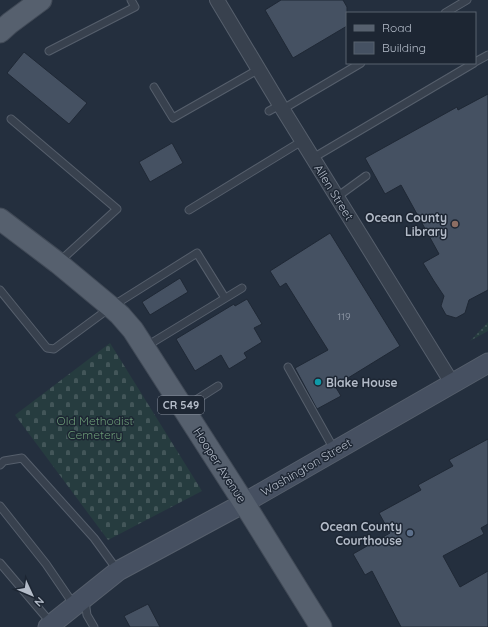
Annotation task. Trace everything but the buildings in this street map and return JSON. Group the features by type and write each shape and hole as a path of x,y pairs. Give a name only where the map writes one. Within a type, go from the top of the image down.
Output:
{"main road":[{"path":"0,32 40,0"},
{"name":"Hooper Avenue","path":"4,225 58,263 120,315 133,330 244,503 321,627"},
{"name":"Washington Street","path":"50,625 118,571 244,503 488,363"}],"street":[{"name":"Allen Street","path":"217,0 259,70 277,108 313,158 452,383"}],"lane":[{"path":"49,51 135,8 131,0"},
{"path":"447,12 467,0"},
{"path":"476,62 488,55"},
{"path":"277,108 358,64"},
{"path":"313,158 472,64"},
{"path":"154,87 173,118 259,70"},
{"path":"11,119 117,209 58,263"},
{"path":"189,210 302,141"},
{"path":"337,197 366,176"},
{"path":"0,290 47,348 54,349 111,307 198,253 225,298"},
{"path":"144,347 242,288"},
{"path":"288,367 334,451"},
{"path":"183,408 218,386"},
{"path":"0,465 4,461 22,458 94,538 118,571"},
{"path":"0,506 46,564 80,601 86,615 94,627"},
{"path":"0,563 50,625"}],"green space":[{"path":"488,322 488,331 470,341"},
{"name":"Old Methodist Cemetery","path":"110,343 202,491 108,540 15,415"}],"place":[{"name":"Ocean County Library","path":"455,224"},
{"name":"Blake House","path":"318,382"},
{"name":"Ocean County Courthouse","path":"410,533"}]}
